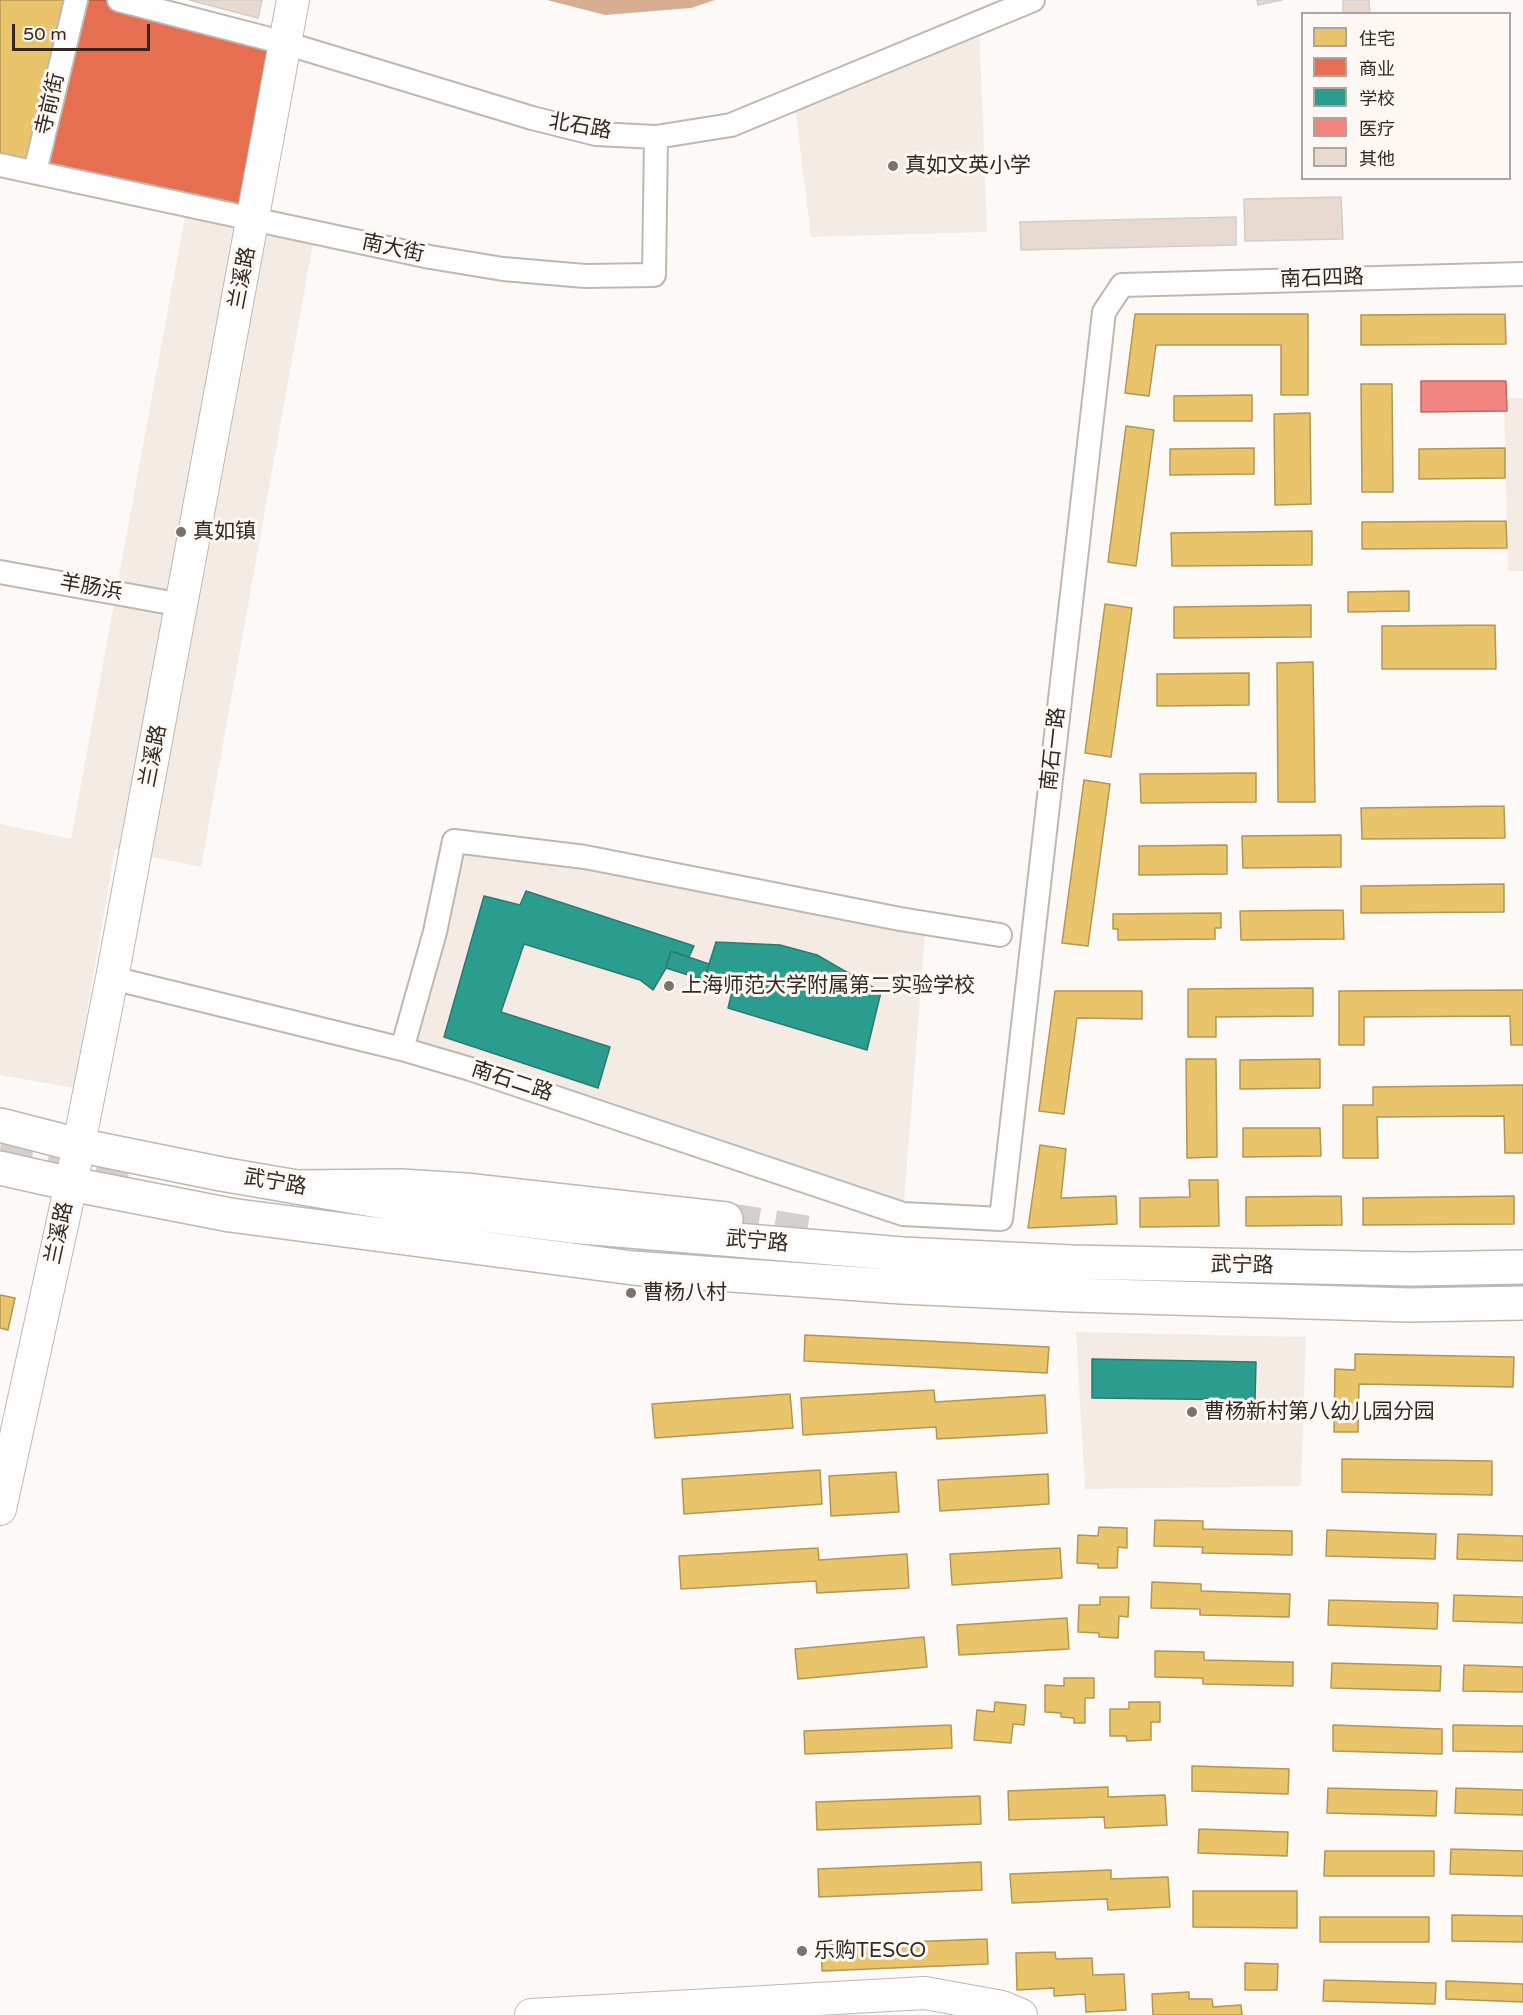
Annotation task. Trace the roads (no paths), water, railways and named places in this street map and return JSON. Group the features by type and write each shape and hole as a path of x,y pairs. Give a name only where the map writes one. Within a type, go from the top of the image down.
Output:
{"main road":[{"name":"武宁路","path":"0,1125 78,1145 221,1174 402,1205 570,1226 902,1254 1072,1262 1412,1269 1523,1267"},
{"name":"武宁路","path":"0,1168 230,1215 633,1268 902,1287 1073,1295 1409,1305 1523,1304"},
{"path":"296,1187 412,1186 726,1219"}],"street":[{"name":"寺前街","path":"35,172 76,0"},
{"name":"北石路","path":"119,0 285,43 532,118 596,134 657,137 731,125 1033,0"},
{"name":"兰溪路","path":"0,1509 71,1184 112,978 293,0"},
{"name":"南大街","path":"0,165 430,257 503,269 585,276 654,275 657,137"},
{"name":"南石四路","path":"1122,285 1523,274"},
{"name":"南石一路","path":"1001,1219 1104,312 1122,285"},
{"name":"羊肠浜","path":"0,572 182,605"},
{"path":"402,1049 433,942 454,842 585,857 900,919 1000,935"},
{"name":"南石二路","path":"112,978 402,1049 533,1089 903,1214 1001,1219"},
{"path":"531,2015 650,2012 925,1993 1002,2007 1021,2015"}],"tunnel":[{"path":"0,1149 143,1174"},
{"path":"726,1219 813,1233"},
{"path":"538,1237 582,1244 653,1250"}],"place":[{"name":"真如文英小学","path":"893,166"},
{"name":"真如镇","path":"181,532"},
{"name":"上海师范大学附属第二实验学校","path":"669,986"},
{"name":"曹杨八村","path":"631,1293"},
{"name":"曹杨新村第八幼儿园分园","path":"1192,1412"},
{"name":"乐购TESCO","path":"802,1951"}]}
